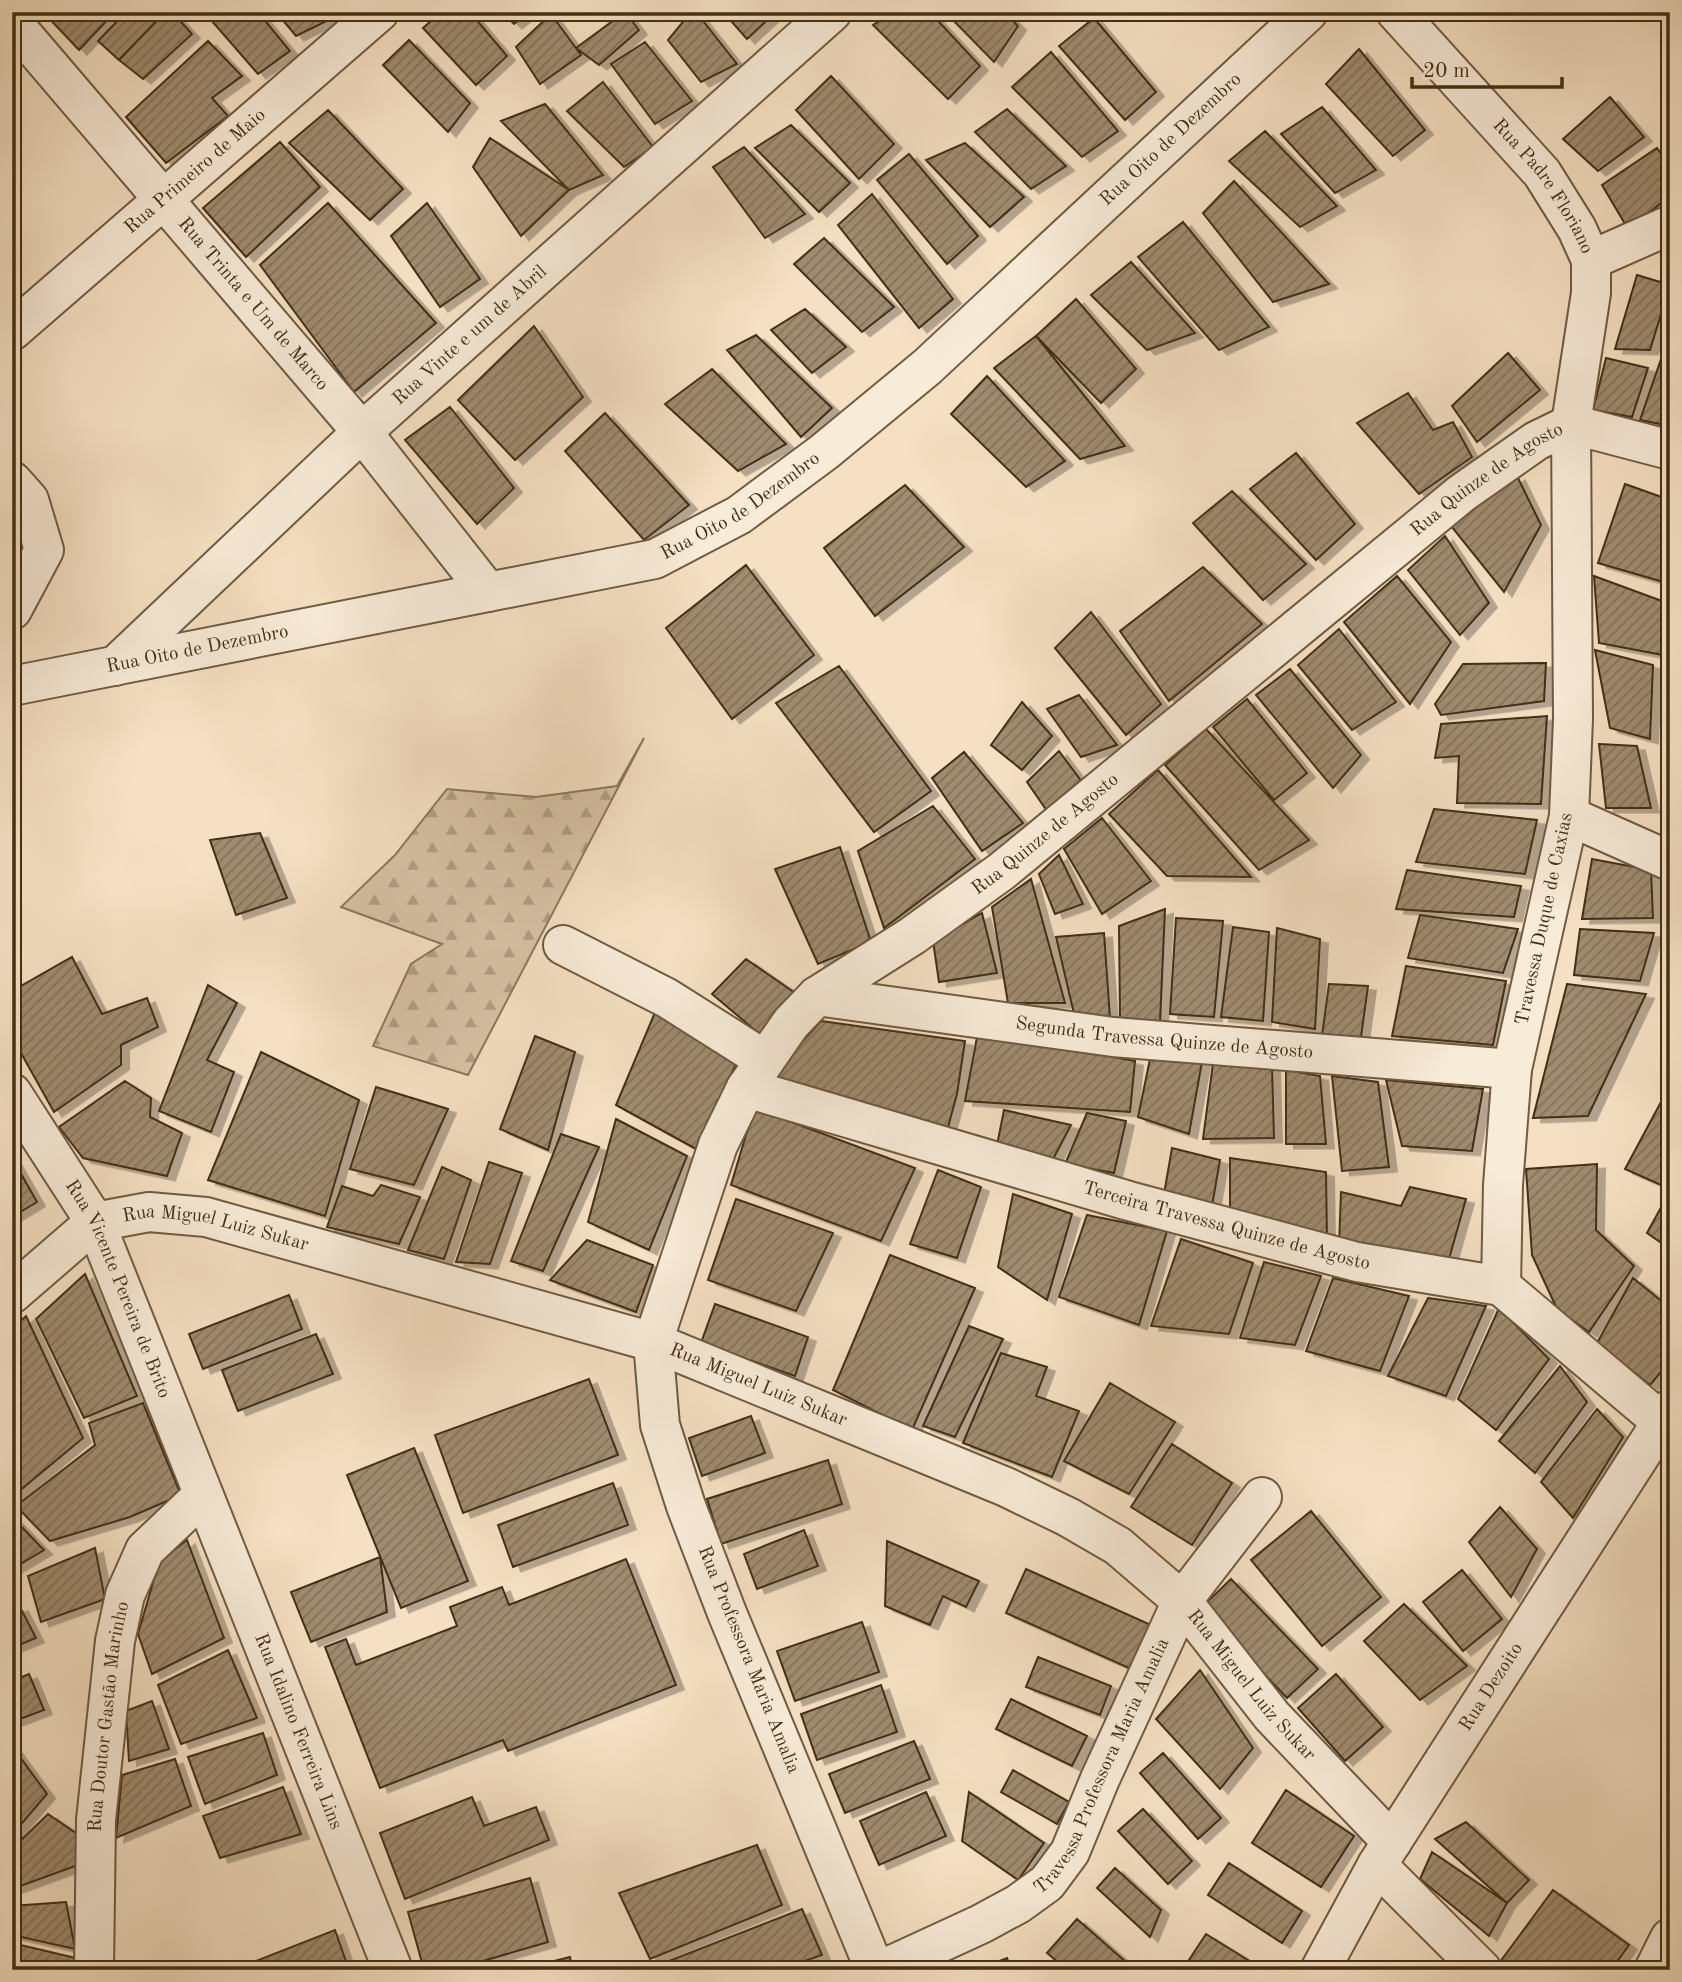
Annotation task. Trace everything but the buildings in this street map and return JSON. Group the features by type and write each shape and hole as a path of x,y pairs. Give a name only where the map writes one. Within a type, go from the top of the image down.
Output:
{"street":[{"name":"Rua Primeiro de Maio","path":"12,331 379,12"},
{"name":"Rua Vinte e um de Abril","path":"115,666 362,432 832,12"},
{"name":"Rua Oito de Dezembro","path":"12,686 655,559 739,514 824,452 927,367 1308,12"},
{"name":"Rua Padre Floriano","path":"1396,12 1542,173 1577,229 1591,260 1591,293 1571,424"},
{"name":"Rua Trinta e Um de Marco","path":"12,22 362,432 488,592"},
{"path":"1591,260 1670,225"},
{"path":"1571,424 1670,450"},
{"name":"Travessa Duque de Caxias","path":"1501,1286 1503,1185 1511,1069 1569,816 1573,719 1571,424"},
{"name":"Rua Quinze de Agosto","path":"653,1342 718,1145 755,1074 791,1023 817,996 912,936 1002,871 1462,493 1536,441 1571,424"},
{"path":"12,481 29,500 44,550 12,610"},
{"path":"1569,816 1670,861"},
{"name":"Terceira Travessa Quinze de Agosto","path":"562,945 667,998 755,1074 1129,1201 1357,1262 1501,1286"},
{"name":"Segunda Travessa Quinze de Agosto","path":"817,996 1114,1037 1511,1069"},
{"name":"Rua Vicente Pereira de Brito","path":"12,1093 94,1222 203,1495"},
{"name":"Rua Miguel Luiz Sukar","path":"12,1294 94,1222 149,1212 206,1217 653,1342 1006,1487 1068,1517 1118,1546 1182,1601 1272,1716 1482,1970"},
{"path":"1501,1286 1667,1420"},
{"name":"Rua Professora Maria Amalia","path":"653,1342 660,1425 686,1506 875,1970"},
{"name":"Rua Dezoito","path":"1320,1970 1385,1854 1667,1420"},
{"name":"Rua Doutor Gastão Marinho","path":"94,1970 96,1820 113,1653 125,1595 145,1550 203,1495"},
{"name":"Rua Idalino Ferreira Lins","path":"203,1495 393,1970"},
{"name":"Travessa Professora Maria Amalia","path":"881,1970 981,1924 1018,1904 1047,1883 1070,1852 1100,1779 1182,1601 1262,1497"},
{"path":"1654,1970 1670,1938"}],"green space":[{"path":"644,738 468,1075 373,1046 411,964 442,944 341,907 395,855 447,789 536,797 617,786"}]}
